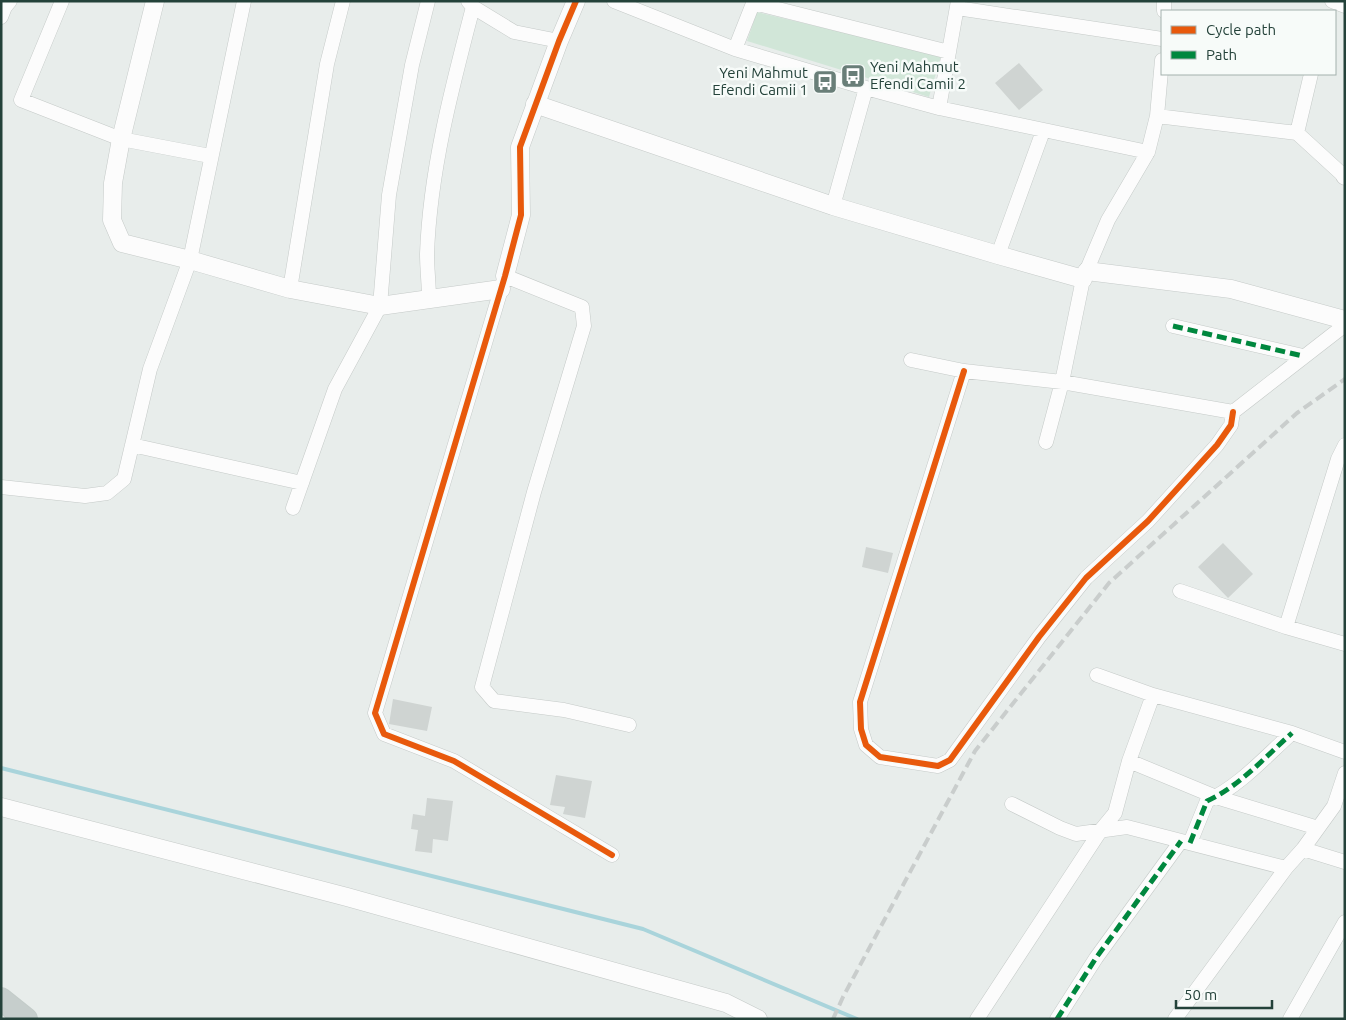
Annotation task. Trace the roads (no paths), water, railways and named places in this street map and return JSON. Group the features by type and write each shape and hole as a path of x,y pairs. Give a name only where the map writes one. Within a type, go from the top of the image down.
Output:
{"highway":[{"path":"1,999 26,1019"}],"street":[{"path":"1,17 10,1"},
{"path":"62,1 21,100 121,139 210,156"},
{"path":"155,1 121,139 113,183 112,220 122,243 190,260 290,289 380,306 429,299 503,282 582,308 584,326 534,492 482,688 494,701 564,710 629,725"},
{"path":"1,487 85,496 107,493 124,478 150,368 190,260 210,156 244,1"},
{"path":"290,289 327,64 343,1"},
{"path":"293,508 335,389 380,306 389,195 412,66 428,1"},
{"path":"576,1 559,41 520,147 522,215 374,713 384,734 454,761 612,855"},
{"path":"614,1 735,49 866,88 939,108 1148,152"},
{"path":"1330,1 1345,6"},
{"path":"735,49 754,2 949,52"},
{"path":"429,299 428,254 435,174 471,4 514,32 559,41"},
{"path":"939,108 957,5 1161,40"},
{"path":"1046,442 1062,382 1085,275 1108,220 1148,152 1157,116 1161,71"},
{"path":"1297,133 1311,75"},
{"path":"833,206 866,88"},
{"path":"535,104 833,206 998,255 1085,275 1231,289 1345,320"},
{"path":"1157,116 1297,133 1345,176"},
{"path":"998,255 1044,131"},
{"path":"964,371 860,702 861,729 866,744 880,757 938,766 950,760 1039,637 1086,578 1148,521 1217,445 1231,425 1233,412 1345,325"},
{"path":"1173,326 1303,356"},
{"path":"911,360 964,371 1062,382 1233,412"},
{"path":"132,445 302,483"},
{"path":"1286,627 1345,445"},
{"path":"1180,591 1286,627 1345,644"},
{"path":"1097,674 1153,695 1292,733 1345,752"},
{"path":"977,1019 1114,813 1129,761 1153,695"},
{"path":"1057,1019 1096,958 1186,842 1207,801 1239,780 1292,733"},
{"path":"1129,761 1216,796 1318,828"},
{"path":"1175,1019 1286,868 1318,828 1340,806 1345,773"},
{"path":"1012,804 1076,834 1127,826 1286,868"},
{"path":"1,807 347,897 726,1002 758,1019"},
{"path":"1303,849 1345,862"},
{"path":"1290,1019 1345,922"}],"waterway":[{"path":"1,768 643,929 857,1019"}],"railway":[{"path":"833,1019 975,751 1109,583 1297,413 1345,379"}],"place":[{"name":"Yeni Mahmut Efendi Camii 2","path":"853,76"},
{"name":"Yeni Mahmut Efendi Camii 1","path":"825,82"}]}
